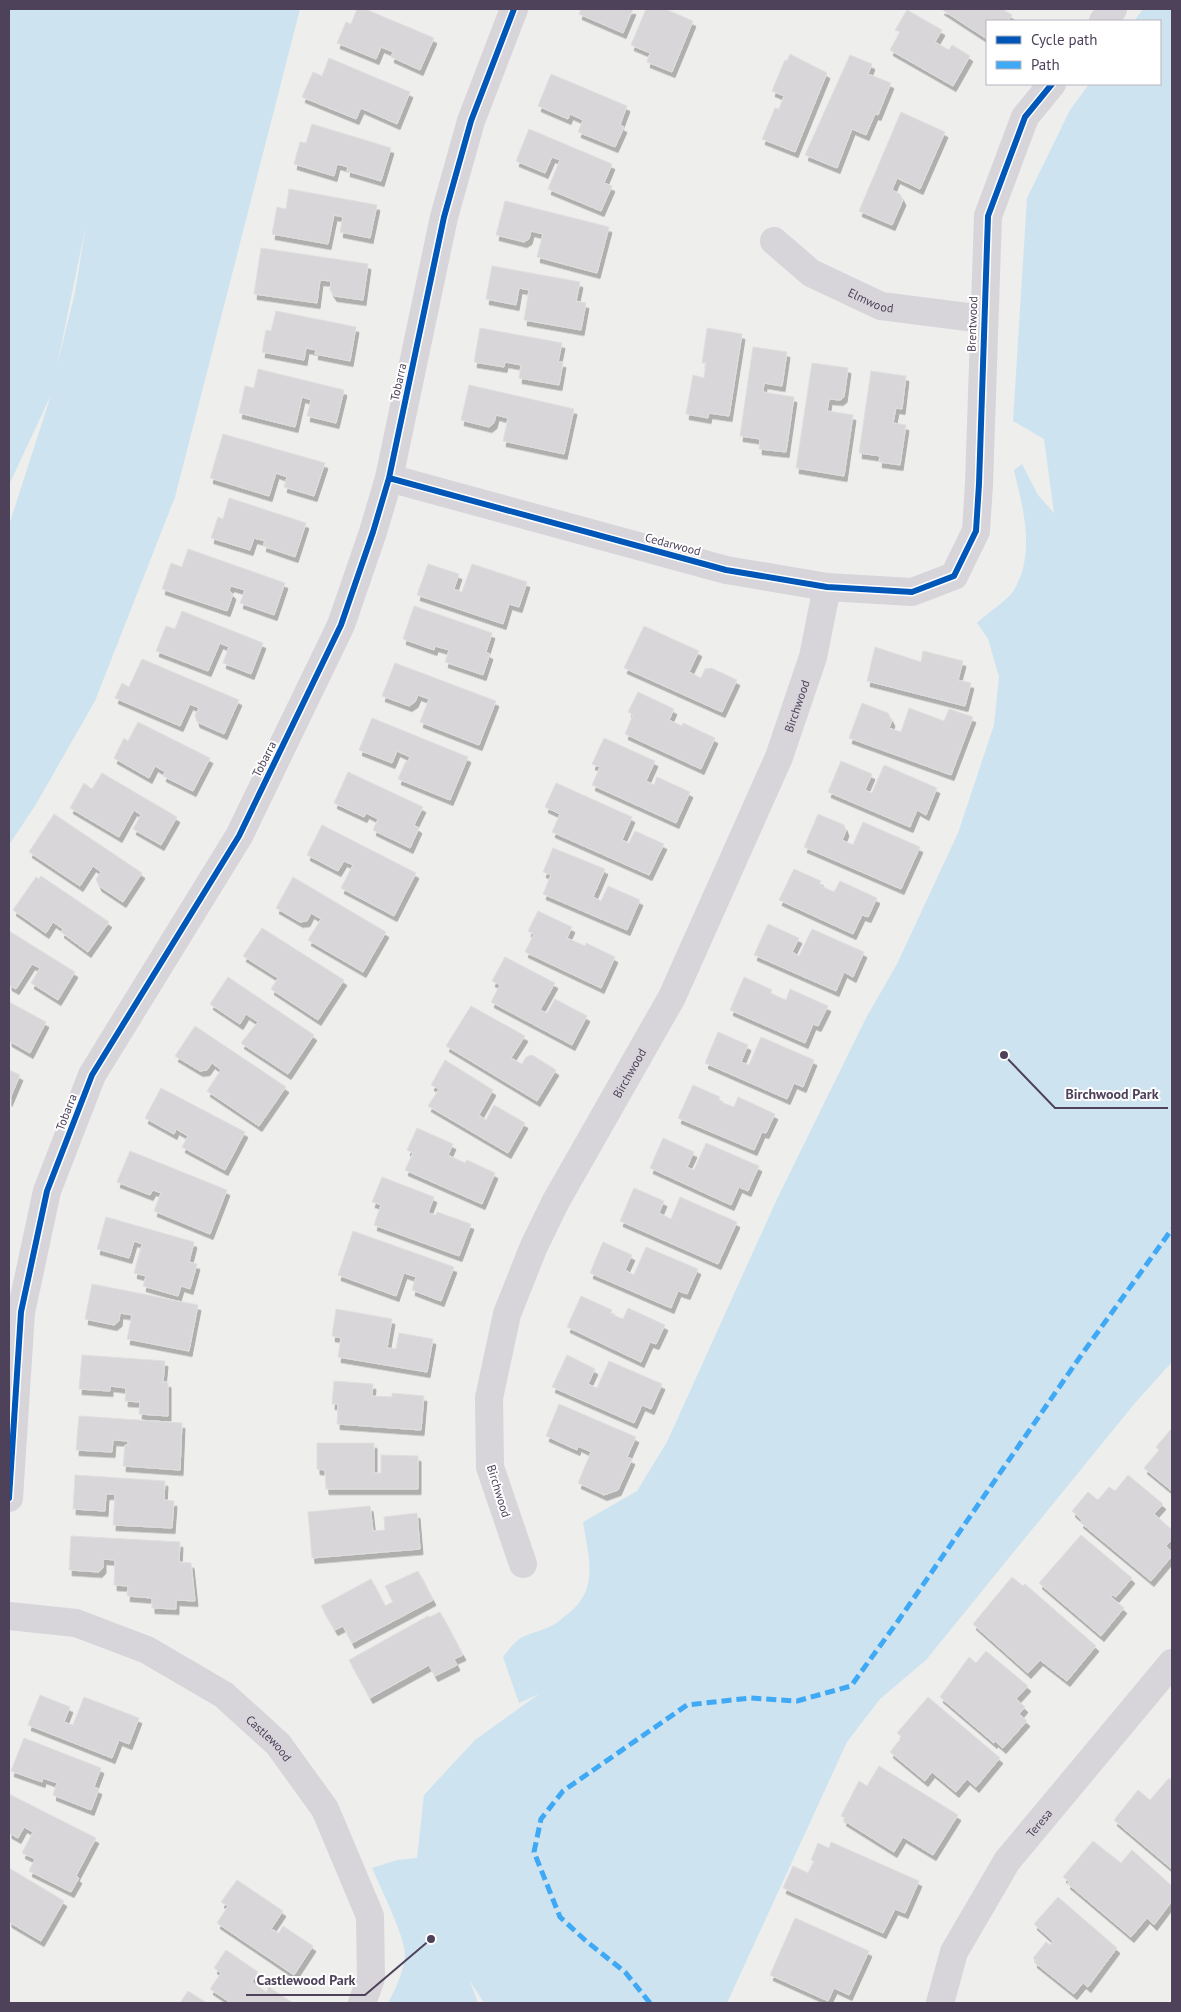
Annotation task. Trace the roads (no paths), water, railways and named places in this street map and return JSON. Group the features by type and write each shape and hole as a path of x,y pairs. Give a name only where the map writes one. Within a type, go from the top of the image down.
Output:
{"street":[{"name":"Tobarra","path":"9,1498 21,1312 47,1191 92,1075 239,836 296,722 341,625 373,532 389,478 444,217 471,121 514,9"},
{"path":"1103,20 1113,9"},
{"name":"Brentwood","path":"954,576 976,531 988,216 1025,117 1051,85"},
{"name":"Elmwood","path":"774,241 811,272 882,306 983,319"},
{"name":"Cedarwood","path":"389,478 726,570 827,587 912,592 954,576"},
{"name":"Birchwood","path":"524,1564 490,1467 489,1398 507,1314 534,1246 556,1202 672,997 775,765 813,657 827,587"},
{"name":"Castlewood","path":"9,1616 76,1623 147,1650 224,1694 278,1744 325,1809 370,1916 371,1978 362,2003"},
{"name":"Teresa","path":"940,2003 954,1952 1007,1861 1172,1664"}],"place":[{"name":"Birchwood Park","path":"1004,1055"},
{"name":"Castlewood Park","path":"431,1939"}]}
